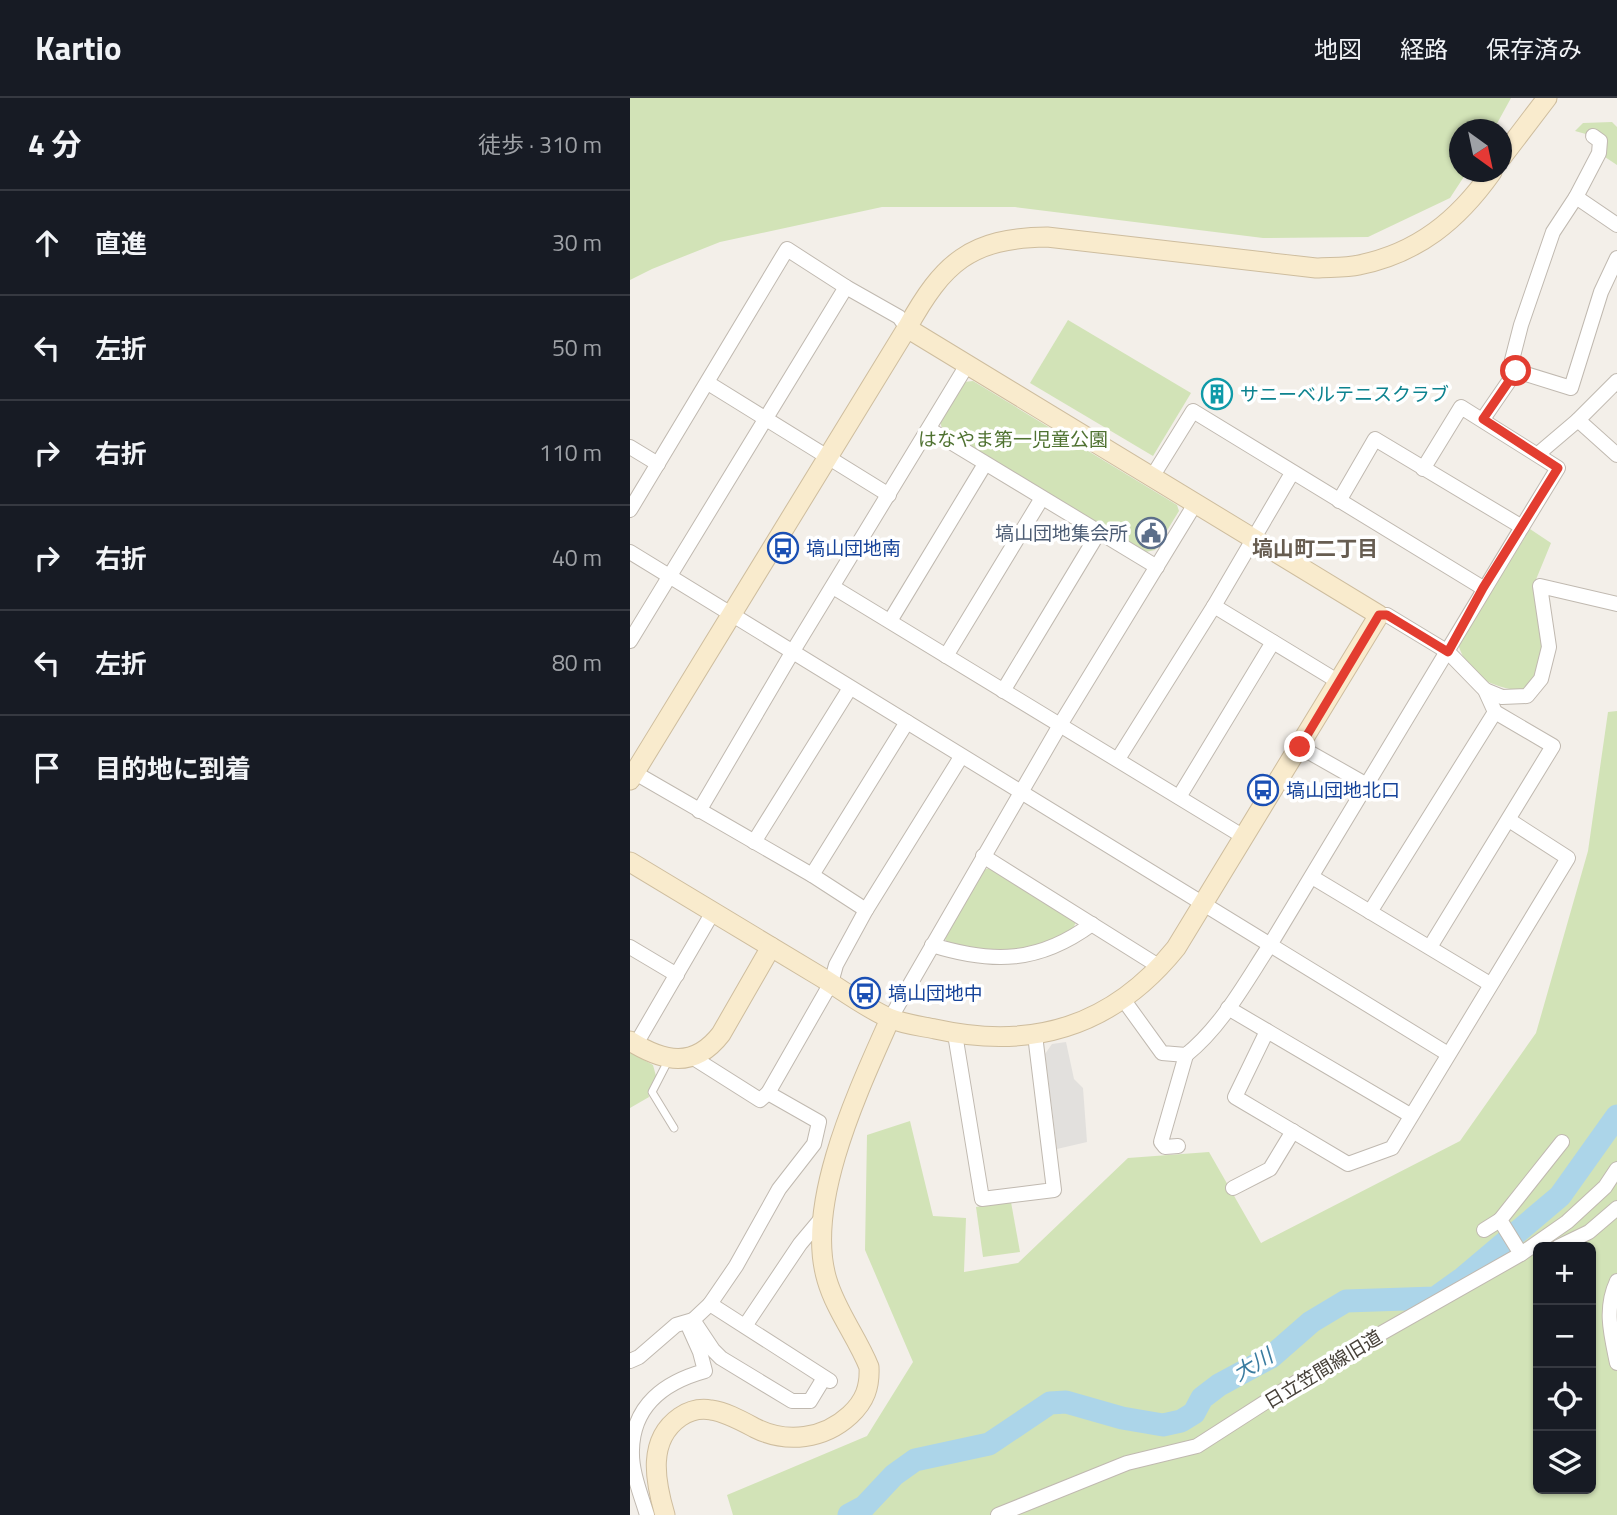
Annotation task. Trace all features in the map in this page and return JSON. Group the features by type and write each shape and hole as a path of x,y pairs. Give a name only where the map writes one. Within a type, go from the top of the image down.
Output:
{"street":[{"path":"1512,144 1547,98"},
{"path":"1483,419 1516,371 1513,360 1521,325 1553,232 1576,197 1599,153 1601,141 1593,136"},
{"path":"866,910 812,875 632,774 732,615 923,299 938,279 956,262 975,250 1015,237 1047,237 1316,268 1358,266 1398,255 1431,237 1472,200 1485,182"},
{"path":"1576,197 1617,225"},
{"path":"630,510 787,249 899,317 907,328 1254,540 1379,615 1387,615 1448,652 1485,690 1495,712 1553,746 1430,947"},
{"path":"1516,371 1571,388 1601,292 1617,258"},
{"path":"630,641 846,287"},
{"path":"699,811 967,365"},
{"path":"1538,454 1578,420 1617,381"},
{"path":"708,383 889,495"},
{"path":"1178,1146 1165,1147 1161,1142 1186,1055 1200,1044 1228,1008 1270,945 1448,652 1483,588 1558,468 1461,407 1423,469"},
{"path":"1152,477 1193,411 1483,588"},
{"path":"1578,420 1617,455"},
{"path":"929,429 1157,566"},
{"path":"1339,501 1375,439 1521,527"},
{"path":"630,447 658,464"},
{"path":"890,621 985,464"},
{"path":"1118,759 1214,606 1292,473"},
{"path":"946,656 1042,498"},
{"path":"665,1515 655,1471 659,1443 672,1423 689,1411 710,1410 781,1437 799,1437 815,1435 832,1428 848,1417 867,1393 869,1367 827,1278 821,1242 821,1219 850,1114 890,1019 1060,725 1195,503"},
{"path":"1003,691 1099,532"},
{"path":"630,552 1448,1054"},
{"path":"1485,690 1502,697 1527,696 1541,679 1549,647 1540,586 1617,604"},
{"path":"833,587 1244,837"},
{"path":"1214,606 1339,682"},
{"path":"630,862 890,1019 955,1034 1008,1038 1035,1035 1084,1020 1123,999 1160,967 1176,948 1379,615"},
{"path":"1179,797 1273,642"},
{"path":"754,842 850,688"},
{"path":"1370,912 1495,712"},
{"path":"812,875 907,722"},
{"path":"1300,747 1367,785"},
{"path":"692,1057 760,1100 768,1093 831,983 836,965 866,910 961,757"},
{"path":"1267,1031 1235,1097 1349,1164 1392,1148 1568,858 1509,820"},
{"path":"983,856 1160,967"},
{"path":"1312,877 1490,984"},
{"path":"713,912 677,975 633,1043 669,1058 702,1054 721,1034 771,947"},
{"path":"932,945 957,953 1000,959 1029,955 1073,938 1092,924"},
{"path":"630,947 677,975"},
{"path":"1123,999 1162,1053 1186,1055"},
{"path":"1228,1008 1410,1115"},
{"path":"955,1034 982,1199 1054,1191 1035,1035"},
{"path":"630,1361 639,1357 676,1325 690,1321 710,1304 736,1266 779,1189 814,1144 819,1122 768,1093"},
{"path":"1234,1188 1270,1169 1293,1131"},
{"path":"1483,1230 1500,1220 1562,1142"},
{"name":"日立笠間線旧道","path":"1548,1242 1605,1187 1617,1168"},
{"path":"1568,1242 1589,1232 1617,1208"},
{"path":"745,1326 800,1244 821,1219"},
{"path":"1500,1220 1521,1254"},
{"name":"日立笠間線旧道","path":"998,1515 1127,1463 1197,1446 1307,1376 1533,1250"},
{"path":"1617,1281 1609,1299 1611,1334 1617,1363"},
{"path":"690,1321 720,1358 792,1401 810,1401 827,1379 710,1304"},
{"path":"647,1515 631,1451 641,1415 651,1400 663,1388 683,1377 705,1371 690,1321"}],"lane":[{"path":"669,1058 652,1092 674,1128"}],"green space":[{"path":"630,98 1511,98 1499,119 1449,119 1449,182 1460,182 1450,198 1368,237 1263,238 1015,207 882,207 720,242 630,280"},
{"path":"1612,122 1617,127 1617,165 1599,153 1593,136 1575,131 1583,123"},
{"path":"1068,320 1191,393 1153,456 1030,383"},
{"name":"はなやま第一児童公園","path":"973,381 1177,505 1179,511 1155,550 1146,552 942,429 940,421 964,382"},
{"path":"1530,529 1551,543 1535,582 1545,643 1538,675 1522,692 1490,683 1475,673 1468,666 1458,644"},
{"path":"1617,711 1617,1515 733,1515 727,1495 867,1436 913,1362 865,1250 867,1135 910,1121 933,1216 966,1218 964,1272 1018,1263 1128,1158 1209,1152 1261,1243 1460,1141 1536,1033 1588,851 1608,712"},
{"path":"989,868 1076,922 1072,931 1019,953 984,952 947,942 943,936 981,871"},
{"path":"630,1052 653,1065 656,1076 648,1092 649,1097 630,1108"},
{"path":"1011,1202 1020,1252 983,1257 976,1207"}],"shaded area":[{"path":"1066,1042 1074,1079 1083,1088 1087,1142 1057,1149 1045,1054 1052,1044"}],"waterway":[{"name":"大川","path":"849,1515 864,1507 894,1475 915,1460 989,1444 1050,1403 1066,1402 1122,1418 1163,1425 1181,1421 1194,1413 1202,1398 1219,1385 1271,1357 1311,1322 1346,1301 1435,1298 1463,1278 1560,1196 1617,1116"}],"place":[{"name":"サニーベルテニスクラブ","path":"1217,394"},
{"name":"塙山団地集会所","path":"1151,533"},
{"name":"塙山団地南","path":"783,548"},
{"name":"塙山団地北口","path":"1263,790"},
{"name":"塙山団地中","path":"865,993"}],"district":[{"name":"塙山町二丁目","path":"1315,549"}],"route":[{"path":"1300,747 1379,615 1387,615 1448,652 1483,588 1558,468 1483,419 1516,371"}]}
